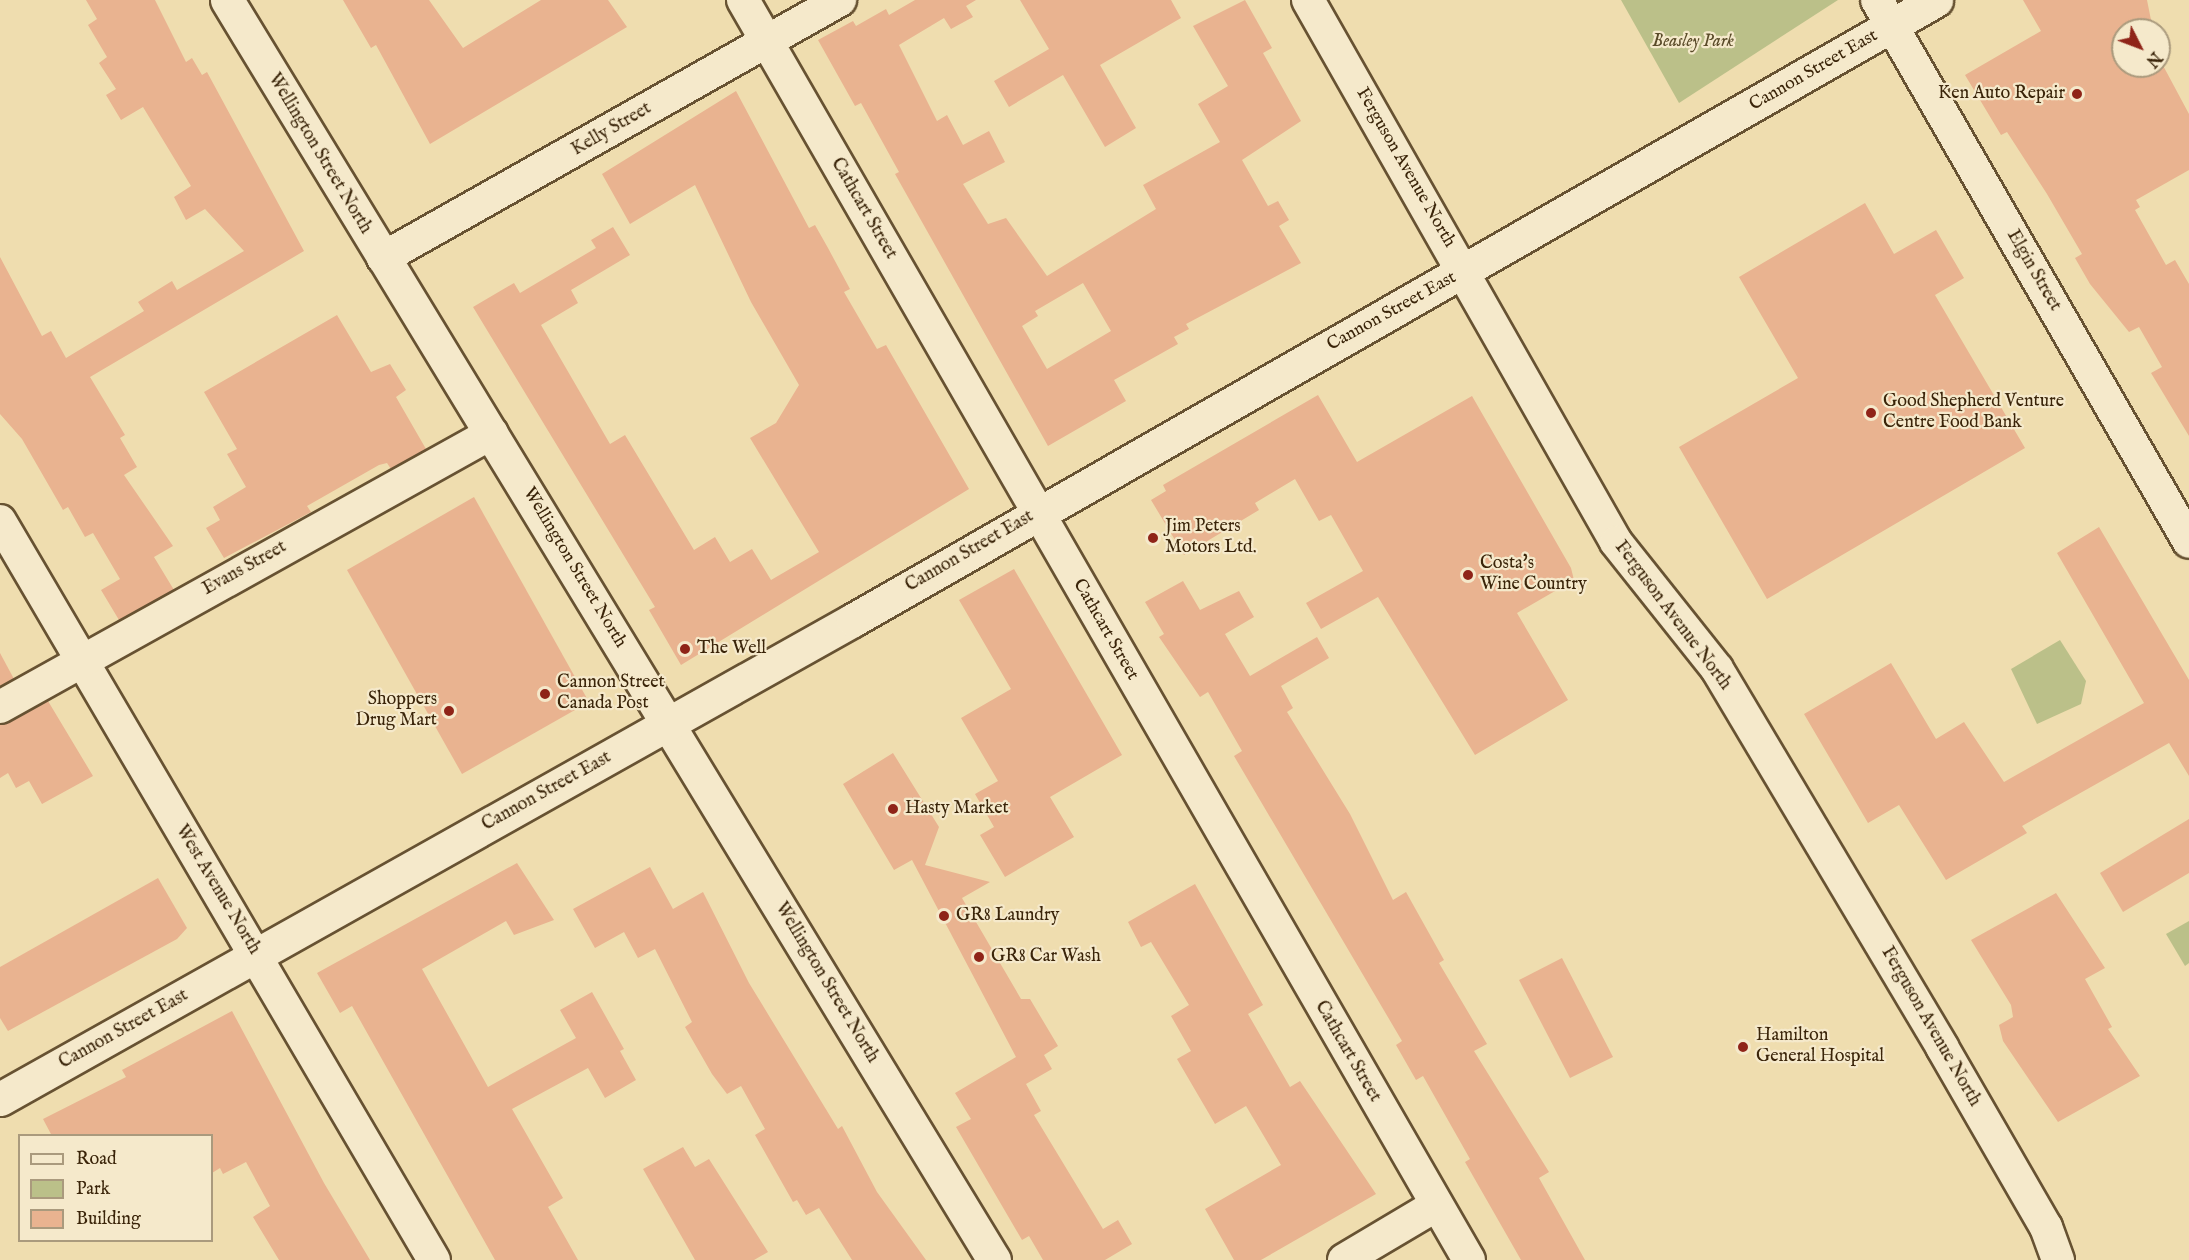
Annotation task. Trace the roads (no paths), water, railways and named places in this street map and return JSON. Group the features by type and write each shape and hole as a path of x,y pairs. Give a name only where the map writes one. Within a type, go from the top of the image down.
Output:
{"main road":[{"name":"Wellington Street North","path":"227,0 994,1260"},
{"name":"Cannon Street East","path":"0,1099 258,957 1463,272 1884,13 1936,0"}],"street":[{"name":"Cathcart Street","path":"743,0 1469,1260"},
{"name":"Kelly Street","path":"383,258 840,0"},
{"name":"Ferguson Avenue North","path":"1308,0 1616,542 1723,679 1942,1047 2046,1227 2058,1260"},
{"name":"Elgin Street","path":"1884,13 2189,542"},
{"name":"Evans Street","path":"0,707 492,433"},
{"name":"West Avenue North","path":"0,521 434,1260"},
{"path":"1344,1260 1436,1206"}],"place":[{"name":"Ken Auto Repair","path":"2077,94"},
{"name":"Good Shepherd Venture Centre Food Bank","path":"1871,413"},
{"name":"Jim Peters Motors Ltd.","path":"1153,538"},
{"name":"Costa's Wine Country","path":"1468,575"},
{"name":"The Well","path":"685,649"},
{"name":"Cannon Street Canada Post","path":"545,694"},
{"name":"Shoppers Drug Mart","path":"449,711"},
{"name":"Hasty Market","path":"893,809"},
{"name":"GR8 Laundry","path":"944,916"},
{"name":"GR8 Car Wash","path":"979,957"},
{"name":"Hamilton General Hospital","path":"1743,1047"}],"park label":[{"name":"Beasley Park","path":"1693,42"}]}
